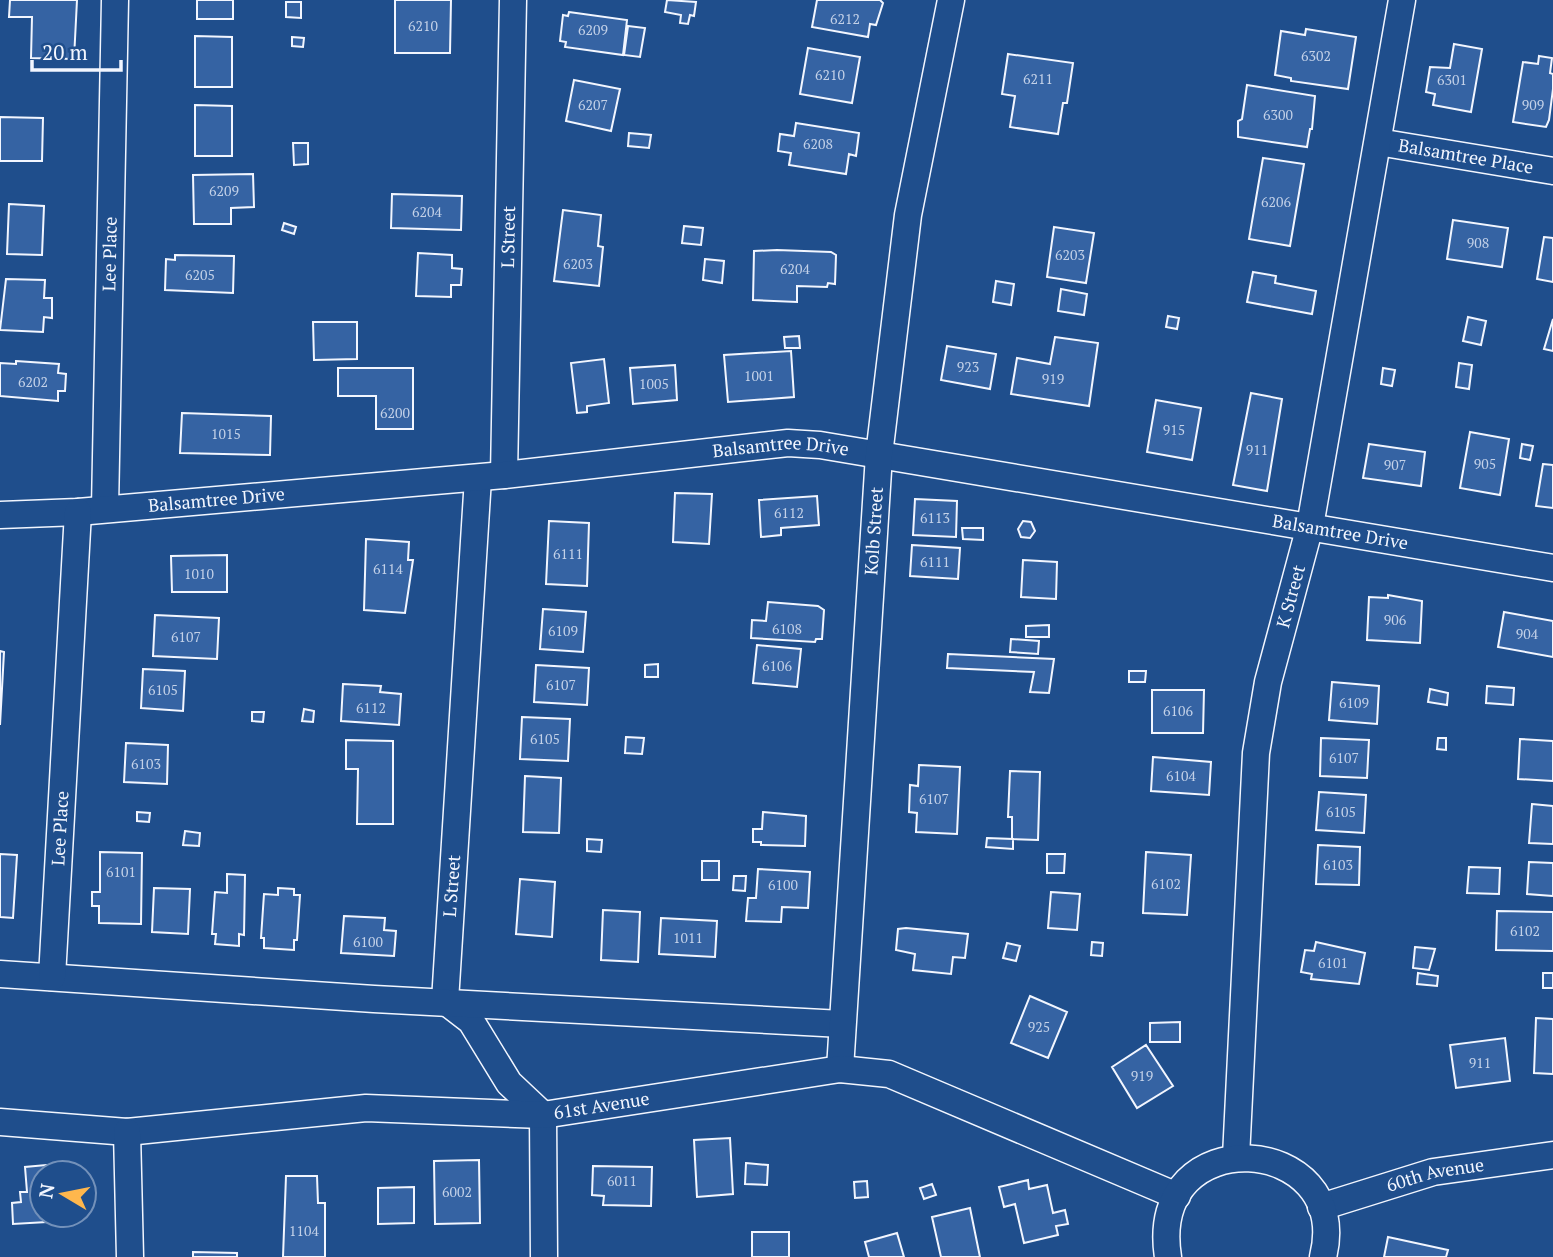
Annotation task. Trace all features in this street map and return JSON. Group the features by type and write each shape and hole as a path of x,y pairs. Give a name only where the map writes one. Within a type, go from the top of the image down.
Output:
{"street":[{"name":"Lee Place","path":"105,508 115,0"},
{"name":"L Street","path":"444,1001 491,476 513,0"},
{"name":"Kolb Street","path":"840,1069 879,455 908,215 951,0"},
{"name":"K Street","path":"1236,1157 1256,753 1268,682 1310,526 1402,0"},
{"name":"Balsamtree Place","path":"1378,142 1553,171"},
{"name":"Balsamtree Drive","path":"0,515 78,512 491,476 788,443 879,455 1553,568"},
{"name":"Lee Place","path":"52,977 78,512"},
{"path":"0,974 374,999 842,1024"},
{"path":"444,1001 471,1021 509,1083 543,1115 544,1257"},
{"name":"61st Avenue","path":"0,1122 127,1132 366,1108 543,1115 840,1069 890,1074 1177,1196"},
{"path":"127,1132 130,1257"},
{"name":"60th Avenue","path":"1321,1208 1433,1172 1553,1155"},
{"path":"1168,1257 1167,1222 1177,1196 1191,1178 1207,1168 1236,1157 1255,1157 1278,1163 1308,1185 1321,1208 1326,1238 1323,1257"}],"building":[{"path":"10,0 77,0 74,59 31,58 32,17 9,17"},
{"path":"197,0 233,0 233,19 197,19"},
{"path":"395,0 451,0 450,53 395,53"},
{"path":"667,0 696,2 694,16 690,15 688,24 680,23 681,15 665,12"},
{"path":"817,0 880,0 883,3 876,25 870,24 868,37 812,27"},
{"path":"286,2 301,2 301,18 286,17"},
{"path":"569,12 627,20 623,55 565,47 566,42 560,41 563,15 568,16"},
{"path":"628,26 645,28 640,57 624,55"},
{"path":"1306,29 1356,37 1348,89 1291,81 1291,78 1275,75 1281,31 1305,35"},
{"path":"195,36 232,37 232,87 195,87"},
{"path":"292,37 304,38 303,47 292,46"},
{"path":"1454,44 1482,49 1471,112 1433,105 1435,94 1426,92 1430,67 1450,68"},
{"path":"808,48 860,57 852,103 800,94"},
{"path":"1008,54 1073,63 1067,103 1063,103 1058,134 1010,127 1015,96 1002,94"},
{"path":"1539,56 1552,58 1550,73 1553,74 1553,89 1546,127 1513,122 1523,62 1538,64"},
{"path":"574,80 620,89 611,131 566,121"},
{"path":"1247,85 1315,96 1312,129 1307,147 1238,137 1238,121 1242,119"},
{"path":"195,105 232,106 232,156 195,156"},
{"path":"0,117 43,118 42,161 0,161"},
{"path":"796,123 859,133 856,156 849,154 846,174 789,165 791,153 778,151 780,134 794,136"},
{"path":"629,133 651,135 649,148 628,146"},
{"path":"293,143 308,143 308,164 294,165"},
{"path":"1263,158 1304,164 1290,246 1249,239"},
{"path":"253,174 254,207 231,208 231,224 194,224 193,175"},
{"path":"392,194 462,196 461,230 391,228"},
{"path":"9,204 44,206 42,255 7,254"},
{"path":"563,210 601,215 598,246 603,247 599,286 554,281"},
{"path":"1453,220 1508,228 1502,267 1447,259"},
{"path":"284,223 296,227 294,234 282,230"},
{"path":"684,226 703,228 701,245 682,243"},
{"path":"1054,227 1094,233 1086,283 1047,277"},
{"path":"1544,237 1553,238 1553,282 1537,279"},
{"path":"754,251 831,252 836,255 835,284 828,283 827,287 797,286 797,302 753,300"},
{"path":"418,253 452,255 452,268 462,269 461,285 451,285 451,297 416,296"},
{"path":"175,255 234,256 233,293 165,290 166,259 175,260"},
{"path":"705,259 724,261 722,283 703,280"},
{"path":"1253,272 1276,276 1275,283 1316,291 1312,314 1247,302"},
{"path":"6,279 45,280 44,298 52,298 52,318 44,317 43,332 0,330"},
{"path":"996,281 1014,284 1011,305 993,302"},
{"path":"1061,289 1087,294 1084,315 1058,311"},
{"path":"1168,316 1179,318 1177,329 1166,327"},
{"path":"1468,317 1486,321 1481,345 1463,341"},
{"path":"1553,319 1553,351 1544,349"},
{"path":"313,322 357,322 357,359 314,360"},
{"path":"799,336 800,348 785,348 784,337"},
{"path":"1055,337 1098,343 1089,406 1011,394 1017,358 1050,364"},
{"path":"947,346 996,354 990,389 941,380"},
{"path":"791,351 794,397 728,402 724,355"},
{"path":"604,359 609,403 587,406 587,412 577,413 571,363"},
{"path":"16,361 59,364 58,373 66,374 65,391 58,391 58,401 0,396 0,363 16,364"},
{"path":"1459,363 1472,365 1469,389 1456,387"},
{"path":"675,365 677,400 633,404 630,368"},
{"path":"338,368 413,368 413,429 376,429 376,396 338,396"},
{"path":"1383,368 1395,370 1392,386 1381,384"},
{"path":"1251,393 1282,399 1267,491 1233,485"},
{"path":"1156,400 1201,408 1192,460 1147,452"},
{"path":"182,413 271,416 270,455 180,453"},
{"path":"1470,432 1509,439 1500,495 1460,488"},
{"path":"1369,444 1425,452 1421,486 1363,478"},
{"path":"1522,444 1533,446 1530,460 1520,458"},
{"path":"1543,464 1553,465 1553,508 1536,506"},
{"path":"675,493 712,494 709,544 673,542"},
{"path":"817,496 819,525 781,528 781,535 761,537 759,500"},
{"path":"915,499 957,501 956,537 913,535"},
{"path":"549,521 589,523 587,586 546,584"},
{"path":"1023,521 1031,522 1035,531 1030,538 1021,537 1018,529"},
{"path":"962,528 983,528 983,540 963,539"},
{"path":"366,539 409,542 408,560 413,560 405,613 364,610"},
{"path":"912,545 960,548 958,579 910,576"},
{"path":"227,555 227,592 172,592 171,556"},
{"path":"1023,560 1057,562 1056,599 1021,597"},
{"path":"1388,595 1422,601 1420,643 1367,640 1369,597 1388,598"},
{"path":"768,602 818,606 824,610 822,639 816,639 815,642 751,638 752,620 766,621"},
{"path":"543,609 586,612 583,652 540,649"},
{"path":"1504,612 1553,621 1553,657 1498,647"},
{"path":"155,615 219,618 217,659 153,656"},
{"path":"1049,625 1049,637 1026,637 1026,626"},
{"path":"1011,639 1039,641 1038,654 1010,652"},
{"path":"757,645 801,649 797,687 753,683"},
{"path":"0,651 4,652 0,725"},
{"path":"948,654 1054,659 1049,693 1030,692 1034,672 947,668"},
{"path":"658,664 658,677 645,677 645,665"},
{"path":"536,665 589,668 587,705 534,702"},
{"path":"143,669 185,671 183,711 141,708"},
{"path":"1129,671 1146,671 1145,682 1129,682"},
{"path":"1332,682 1379,686 1377,724 1329,720"},
{"path":"343,684 381,686 380,692 401,694 399,725 341,721"},
{"path":"1487,686 1514,688 1513,705 1486,703"},
{"path":"1430,689 1448,693 1447,705 1428,702"},
{"path":"1152,690 1204,690 1203,733 1152,733"},
{"path":"304,709 314,711 313,722 302,721"},
{"path":"252,712 264,712 263,722 252,721"},
{"path":"522,717 570,719 568,761 520,759"},
{"path":"626,737 644,738 642,754 625,753"},
{"path":"1321,738 1369,740 1367,778 1320,776"},
{"path":"1438,738 1446,738 1446,750 1437,749"},
{"path":"1520,739 1553,741 1553,781 1518,779"},
{"path":"346,740 393,741 393,824 357,824 358,769 346,769"},
{"path":"126,743 168,745 167,784 124,782"},
{"path":"1153,757 1211,762 1209,795 1151,791"},
{"path":"919,765 960,767 957,834 916,832 917,813 909,812 910,785 918,786"},
{"path":"1010,771 1040,772 1038,840 1012,839 1012,817 1008,817"},
{"path":"525,776 561,778 559,833 523,832"},
{"path":"1319,792 1366,795 1364,833 1316,830"},
{"path":"1532,804 1553,806 1553,844 1529,843"},
{"path":"137,812 150,813 149,822 137,821"},
{"path":"763,812 806,816 805,846 761,845 761,842 753,842 753,829 762,829"},
{"path":"185,831 200,833 199,846 183,845"},
{"path":"987,838 1013,839 1013,849 986,847"},
{"path":"587,839 602,840 601,852 587,851"},
{"path":"1318,845 1360,847 1359,885 1316,884"},
{"path":"100,852 142,853 141,924 99,923 99,906 92,906 92,892 100,892"},
{"path":"1146,852 1191,855 1187,915 1143,913"},
{"path":"0,854 17,855 13,918 0,917"},
{"path":"1047,854 1065,854 1064,873 1047,873"},
{"path":"702,861 719,861 719,880 702,880"},
{"path":"1529,862 1553,863 1553,896 1527,894"},
{"path":"1469,867 1500,868 1499,894 1467,893"},
{"path":"758,869 810,872 808,908 782,907 781,922 746,921 748,898 756,898"},
{"path":"227,874 245,875 244,935 239,934 239,946 215,944 216,934 212,934 215,892 227,893"},
{"path":"734,876 746,876 745,891 733,890"},
{"path":"520,879 555,882 552,937 516,934"},
{"path":"154,888 190,889 188,934 152,932"},
{"path":"278,888 294,889 294,895 300,895 294,950 264,948 264,938 261,938 264,894 278,895"},
{"path":"1051,892 1080,894 1077,930 1048,928"},
{"path":"603,910 640,912 638,962 601,960"},
{"path":"1497,911 1553,912 1553,951 1496,950"},
{"path":"344,916 385,918 384,930 396,931 394,956 341,953"},
{"path":"661,918 717,921 715,957 659,954"},
{"path":"898,929 968,934 965,958 953,957 951,974 913,970 915,954 896,950"},
{"path":"1092,942 1103,943 1102,956 1091,955"},
{"path":"1316,942 1365,953 1359,984 1311,979 1312,974 1301,972 1305,950 1314,951"},
{"path":"1007,943 1020,946 1016,961 1003,958"},
{"path":"1415,947 1435,949 1429,970 1413,968"},
{"path":"1418,973 1438,976 1437,986 1417,984"},
{"path":"1543,973 1553,973 1553,988 1543,988"},
{"path":"1030,996 1067,1012 1048,1058 1011,1043"},
{"path":"1536,1018 1553,1019 1553,1074 1534,1073"},
{"path":"1180,1022 1180,1042 1150,1042 1150,1023"},
{"path":"1505,1038 1510,1081 1456,1088 1450,1045"},
{"path":"1146,1045 1173,1086 1137,1108 1112,1067"},
{"path":"730,1138 733,1194 697,1197 694,1140"},
{"path":"479,1160 480,1223 435,1224 434,1161"},
{"path":"746,1163 768,1165 767,1185 745,1184"},
{"path":"593,1166 652,1167 651,1206 603,1205 604,1196 592,1195"},
{"path":"25,1167 28,1167 28,1223 13,1224 12,1203 21,1202 20,1192 27,1192"},
{"path":"286,1176 317,1176 318,1203 325,1203 325,1257 283,1257"},
{"path":"1028,1180 1029,1189 1047,1185 1053,1213 1065,1210 1068,1224 1056,1226 1058,1235 1024,1243 1015,1204 1004,1207 999,1187"},
{"path":"867,1181 868,1197 855,1198 854,1182"},
{"path":"932,1184 936,1195 924,1199 920,1188"},
{"path":"414,1187 414,1223 378,1224 378,1188"},
{"path":"970,1208 980,1257 941,1257 932,1217"},
{"path":"752,1232 789,1232 789,1257 752,1257"},
{"path":"897,1233 904,1257 869,1257 865,1242"},
{"path":"1388,1237 1448,1250 1446,1257 1384,1257"},
{"path":"193,1252 237,1253 237,1257 193,1257"}]}
